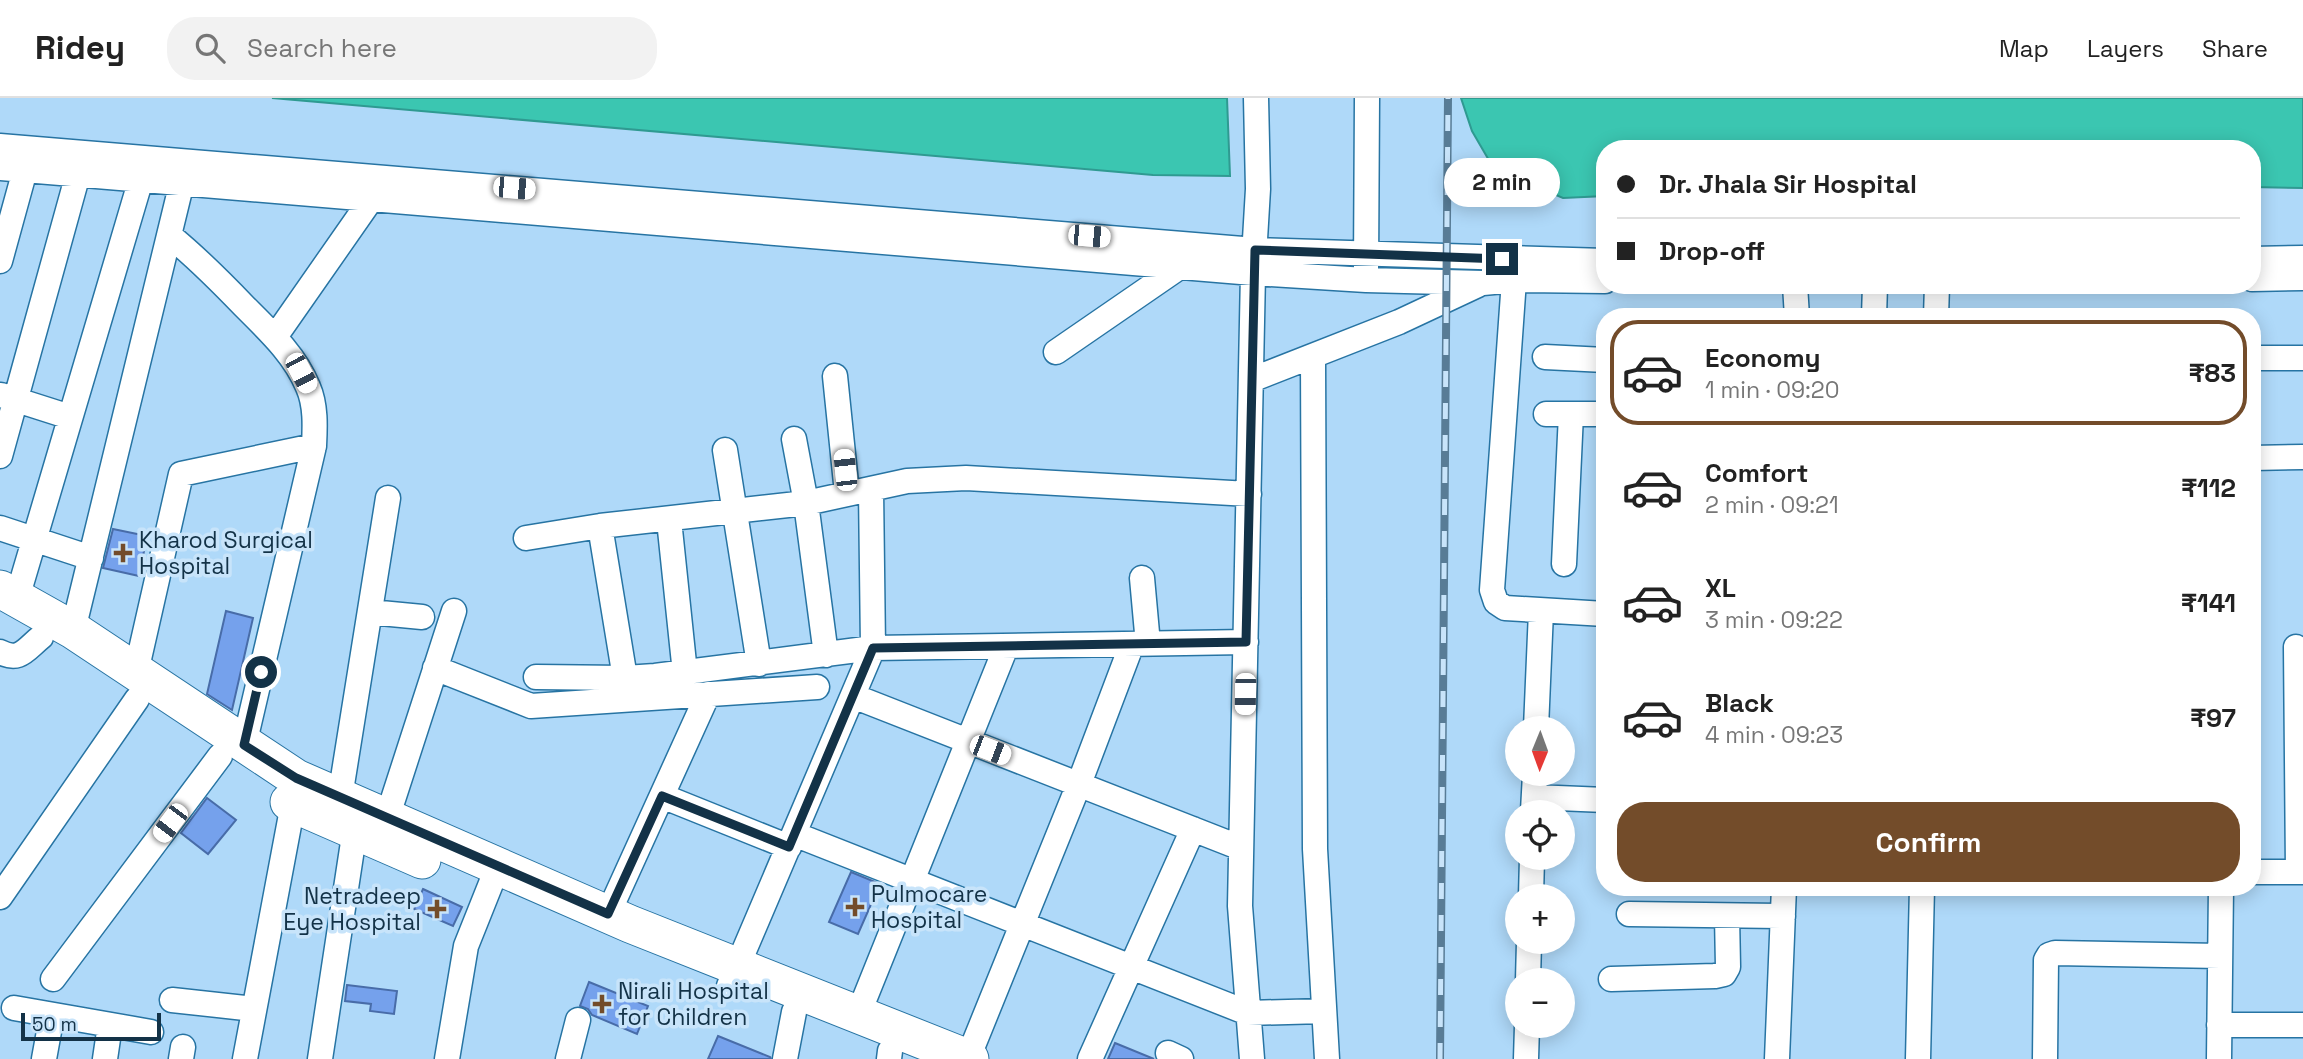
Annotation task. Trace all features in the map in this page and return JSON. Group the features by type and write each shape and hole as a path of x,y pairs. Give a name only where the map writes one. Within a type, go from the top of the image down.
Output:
{"highway":[{"path":"6,600 232,750 293,804 360,813"},
{"path":"232,750 296,778 360,813 493,877 733,976 859,1015 969,1059"},
{"path":"493,877 608,914 733,976 794,1012 896,1056"}],"street":[{"path":"1252,1059 1240,906 1251,380 1258,189 1256,98"},
{"path":"1366,280 1367,98"},
{"path":"0,146 812,224 1254,261 1366,280 1483,283 1514,280 1596,281"},
{"path":"0,168 372,198 812,224 1181,266 1367,254 1596,261"},
{"path":"0,261 25,170"},
{"path":"0,456 8,397 78,174"},
{"path":"6,600 34,539 141,179"},
{"path":"0,652 17,657 57,633 91,558 182,183"},
{"path":"275,337 372,198"},
{"path":"44,1059 60,984 232,750 314,446 315,425 309,388 293,359 275,337 198,259 169,235"},
{"path":"2261,259 2303,258"},
{"path":"1251,380 1399,322 1529,260"},
{"path":"1056,352 1181,266"},
{"path":"2261,279 2303,278"},
{"path":"1514,280 1492,590 1496,602 1506,608 1596,614"},
{"path":"1545,357 1596,360"},
{"path":"1312,358 1315,849 1327,1059"},
{"path":"2261,358 2303,358"},
{"path":"835,376 847,494"},
{"path":"8,397 70,417"},
{"path":"1546,414 1596,414"},
{"path":"1564,564 1571,414"},
{"path":"794,439 806,503 827,655"},
{"path":"0,897 136,686 180,474 314,446"},
{"path":"725,450 759,664"},
{"path":"2261,458 2303,457"},
{"path":"526,538 600,526 806,503 907,481 965,478 1249,494"},
{"path":"733,976 873,648 871,489"},
{"path":"320,1059 360,813 370,612 388,498"},
{"path":"669,520 685,673"},
{"path":"600,526 625,678"},
{"path":"0,528 91,558"},
{"path":"969,1059 1079,785 1140,644 1142,578"},
{"path":"360,813 435,668 454,611"},
{"path":"1537,716 1541,611"},
{"path":"370,612 422,617"},
{"path":"536,677 625,678 685,673 873,648 1246,642"},
{"path":"859,1015 1006,647"},
{"path":"2261,872 2301,872 2296,647"},
{"path":"435,668 531,706 817,687"},
{"path":"608,914 708,694"},
{"path":"853,696 1241,848"},
{"path":"1534,794 1596,799"},
{"path":"662,796 912,881 1248,1013 1324,1010"},
{"path":"245,1059 293,804"},
{"path":"1090,1059 1193,829"},
{"path":"447,1059 466,946 493,877"},
{"path":"1777,1059 1784,896"},
{"path":"1918,1059 1922,896"},
{"path":"2219,1059 2221,896"},
{"path":"1629,914 1783,916"},
{"path":"1611,979 1724,974 1728,967 1727,916"},
{"path":"2045,1059 2046,960 2049,955 2220,956"},
{"path":"172,1000 254,1009"},
{"path":"14,1008 151,1032"},
{"path":"785,1059 794,1012"},
{"path":"568,1059 578,1020"},
{"path":"105,1059 110,1025"},
{"path":"2219,1025 2303,1025"},
{"path":"1526,1059 1527,1038"}],"shaded area":[{"path":"272,98 1227,98 1230,176 1153,175"},
{"path":"1461,98 2303,98 2303,188 2261,187 2261,140 1596,140 1596,196 1563,198 1494,169 1472,131"}],"building":[{"path":"113,529 147,536 139,576 103,568"},
{"path":"226,611 253,618 232,710 207,694"},
{"path":"207,798 236,820 208,854 181,833"},
{"path":"851,872 880,884 858,934 829,922"},
{"path":"423,889 462,907 453,926 414,909"},
{"path":"589,982 648,1006 637,1034 592,1015 588,1009 580,1006"},
{"path":"347,985 397,991 394,1014 370,1011 371,1004 345,1001"},
{"path":"718,1036 770,1057 771,1059 708,1059"},
{"path":"1115,1043 1154,1059 1108,1059"}],"railway":[{"path":"1440,1059 1448,98"}],"place":[{"name":"Kharod Surgical Hospital","path":"123,553"},
{"name":"Pulmocare Hospital","path":"855,907"},
{"name":"Netradeep Eye Hospital","path":"437,909"},
{"name":"Nirali Hospital for Children","path":"602,1004"}],"route":[{"path":"261,672 244,745 296,778 608,914 662,796 789,847 873,648 1246,642 1255,250 1502,259"}]}
